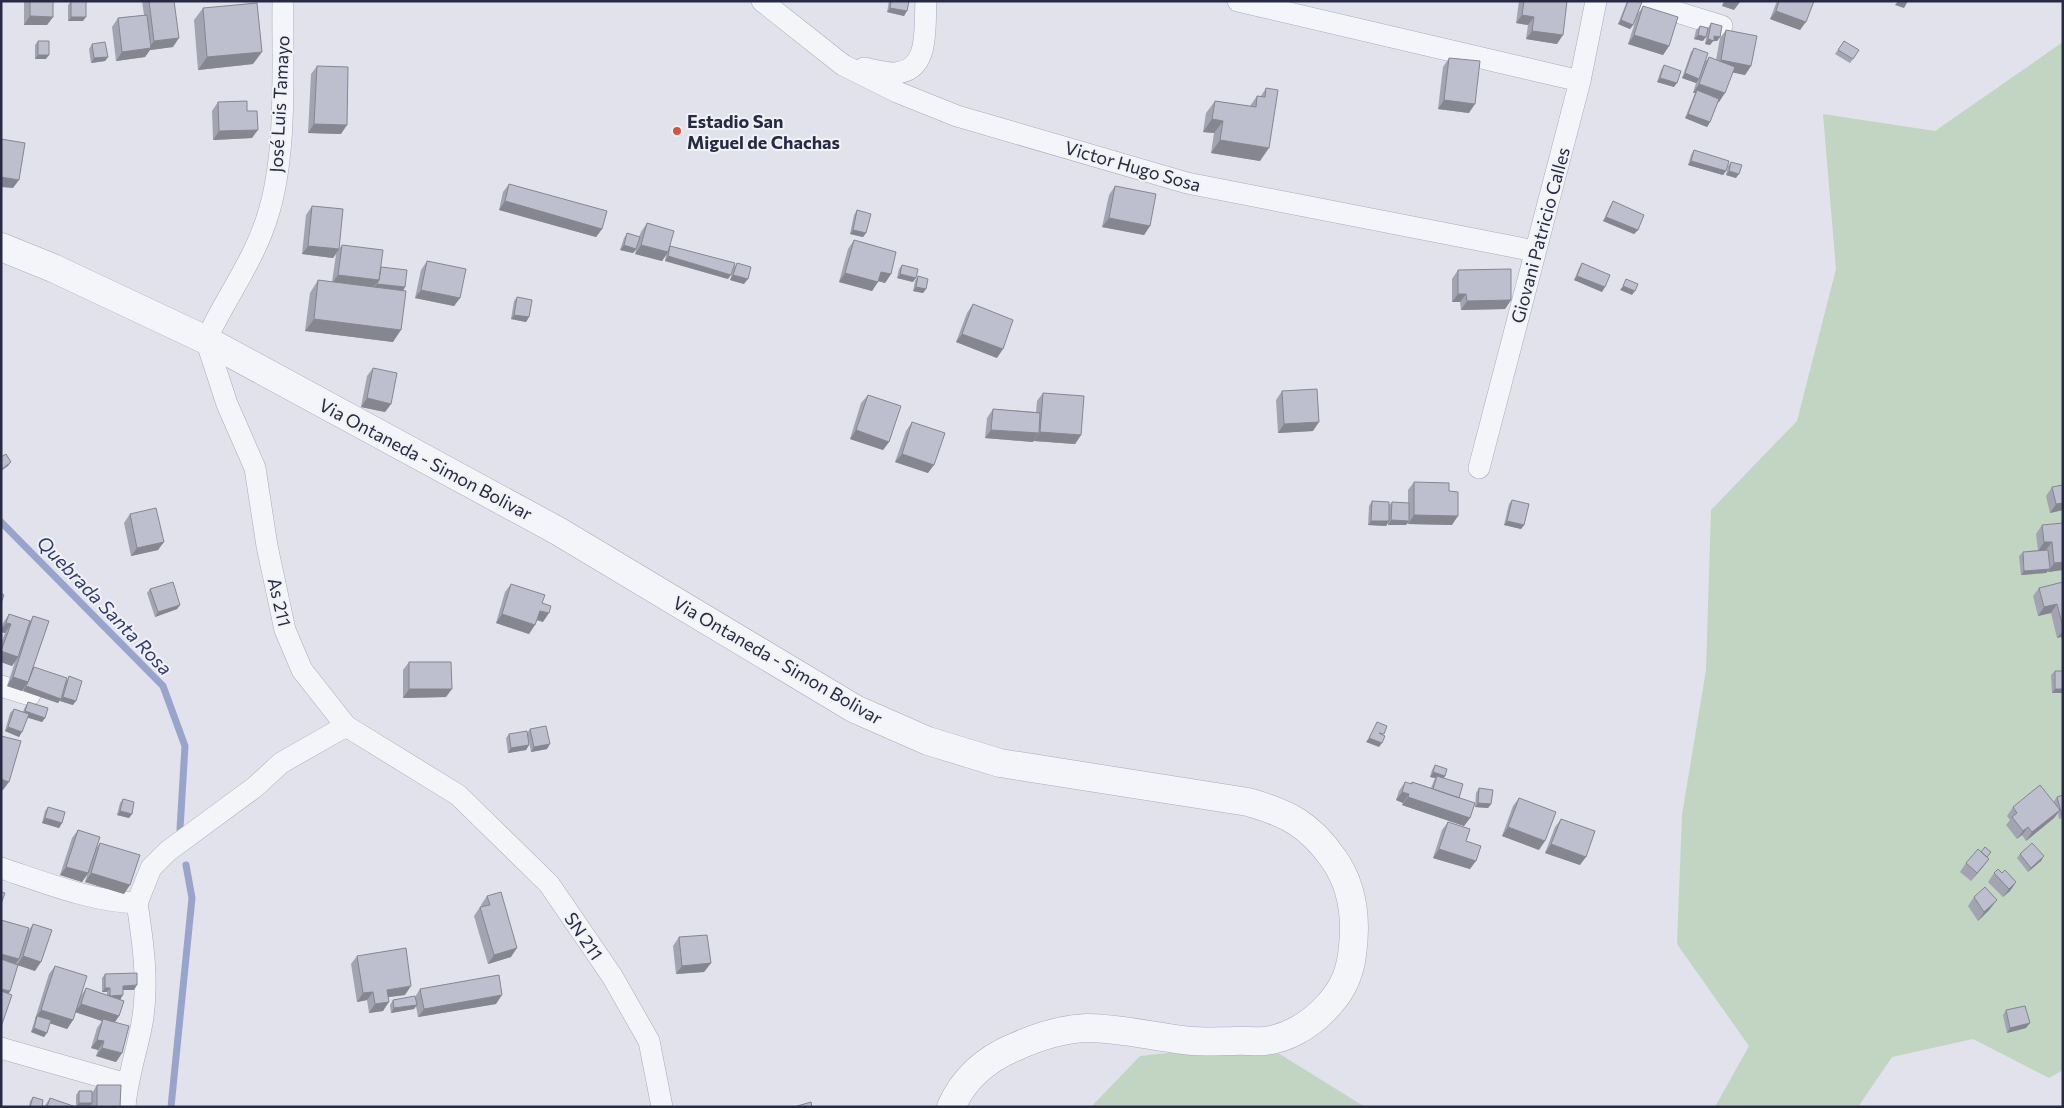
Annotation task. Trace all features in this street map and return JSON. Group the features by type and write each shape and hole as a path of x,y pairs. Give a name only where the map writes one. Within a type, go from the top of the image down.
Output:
{"street":[{"name":"José Luis Tamayo","path":"206,340 219,312 253,254 268,216 277,169 282,104 283,1"},
{"name":"Victor Hugo Sosa","path":"762,1 843,65 896,92 957,116 1187,183 1535,251"},
{"path":"843,65 896,73 913,67 922,55 926,1"},
{"path":"1238,1 1580,81"},
{"name":"Giovani Patricio Calles","path":"1480,468 1580,81 1596,1"},
{"path":"1641,1 1722,26"},
{"name":"Via Ontaneda - Simon Bolivar","path":"1,247 53,268 206,340 558,530 855,709 928,741 1000,763 1248,802 1277,810 1304,825 1323,844 1338,866 1349,887 1353,908 1352,955 1349,976 1334,1000 1315,1019 1291,1034 1264,1041 1194,1041 1089,1028 1049,1032 1006,1051 973,1073 958,1091 951,1107"},
{"name":"As 211","path":"206,340 227,404 256,468 267,546 285,630 302,670 346,726 458,795"},
{"path":"1,686 30,695"},
{"path":"125,1107 127,1084 142,1022 145,956 137,903 151,868 168,851 255,786 281,763 346,726"},
{"name":"SN 211","path":"458,795 549,884 612,976 649,1041 662,1107"},
{"path":"1,868 80,894 114,902 137,903"},
{"path":"1,1048 127,1084"}],"green space":[{"path":"2063,42 2063,1070 2049,1078 1973,1039 1892,1057 1858,1107 1715,1107 1749,1046 1677,944 1682,815 1706,670 1711,510 1797,421 1836,269 1823,114 1935,131"},
{"path":"1262,1043 1365,1107 1091,1107 1140,1056"}],"building":[{"path":"30,1 53,1 53,17 30,16"},
{"path":"71,1 86,1 86,17 71,17"},
{"path":"149,1 174,1 179,38 154,41"},
{"path":"891,1 909,1 907,11 890,8"},
{"path":"1524,1 1567,1 1563,35 1532,31 1534,17 1522,15"},
{"path":"1628,1 1642,2 1633,25 1621,20"},
{"path":"1779,1 1814,1 1806,22 1776,11"},
{"path":"257,3 262,52 207,57 203,8"},
{"path":"1643,6 1678,17 1669,46 1634,35"},
{"path":"147,15 151,48 122,52 118,18"},
{"path":"1711,23 1722,26 1720,37 1714,36 1714,41 1708,39"},
{"path":"1700,26 1708,28 1706,37 1698,35"},
{"path":"1726,30 1757,36 1751,66 1721,60"},
{"path":"38,41 49,41 49,55 38,55"},
{"path":"1844,41 1859,50 1853,59 1838,50"},
{"path":"105,42 108,57 94,58 92,44"},
{"path":"1694,48 1708,53 1699,79 1685,73"},
{"path":"1709,57 1735,67 1725,93 1699,84"},
{"path":"1449,58 1480,61 1475,104 1444,100"},
{"path":"1664,65 1681,71 1677,83 1660,78"},
{"path":"317,66 348,67 347,125 314,124"},
{"path":"1266,88 1278,90 1269,148 1220,140 1223,121 1212,119 1215,101 1256,107 1257,96 1265,97"},
{"path":"1697,90 1719,99 1710,122 1688,114"},
{"path":"247,101 247,111 257,111 258,130 219,131 218,102"},
{"path":"1,139 25,143 19,180 1,177"},
{"path":"1694,150 1729,161 1726,171 1691,161"},
{"path":"1731,162 1742,165 1739,174 1729,171"},
{"path":"509,184 607,211 602,229 505,201"},
{"path":"1115,186 1156,194 1150,226 1109,218"},
{"path":"1613,201 1644,215 1638,230 1606,217"},
{"path":"312,206 343,209 339,249 308,246"},
{"path":"857,210 871,214 866,233 853,230"},
{"path":"647,223 674,231 668,252 641,245"},
{"path":"627,233 640,237 636,249 624,245"},
{"path":"854,240 896,252 891,274 881,272 878,282 845,273"},
{"path":"342,245 383,250 379,280 338,275"},
{"path":"670,246 735,263 731,275 668,256"},
{"path":"427,261 466,269 460,298 421,290"},
{"path":"737,263 751,267 748,279 733,275"},
{"path":"1582,263 1610,275 1605,287 1577,276"},
{"path":"902,265 918,269 916,278 900,274"},
{"path":"381,267 407,270 405,287 377,284"},
{"path":"1511,269 1511,300 1467,301 1466,294 1458,294 1458,270"},
{"path":"918,276 928,279 926,289 916,287"},
{"path":"1626,279 1638,284 1635,291 1623,286"},
{"path":"318,280 406,291 401,330 314,319"},
{"path":"517,297 532,300 529,317 514,315"},
{"path":"973,304 1013,320 1003,349 962,334"},
{"path":"373,368 397,373 391,404 367,398"},
{"path":"1317,389 1319,422 1284,424 1282,391"},
{"path":"1043,393 1084,396 1081,435 1040,432"},
{"path":"868,395 901,406 889,442 856,430"},
{"path":"993,409 1040,413 1039,433 991,430"},
{"path":"912,422 945,433 934,465 902,454"},
{"path":"6,454 11,462 2,469 1,457"},
{"path":"1414,482 1449,483 1449,491 1458,492 1458,516 1414,515"},
{"path":"2063,485 2063,503 2056,504 2052,487"},
{"path":"1512,500 1529,504 1524,525 1507,521"},
{"path":"1372,501 1389,502 1389,521 1371,521"},
{"path":"1392,502 1409,503 1409,521 1391,520"},
{"path":"156,508 164,542 137,548 130,514"},
{"path":"2063,523 2063,562 2054,563 2052,542 2044,542 2042,525"},
{"path":"2048,550 2050,569 2024,571 2023,552"},
{"path":"173,582 180,605 158,612 150,589"},
{"path":"2063,582 2063,627 2057,604 2044,607 2039,588"},
{"path":"511,584 545,595 542,603 551,606 549,613 540,611 535,625 502,614"},
{"path":"9,614 30,621 18,657 1,651 11,624 6,623"},
{"path":"33,616 49,621 28,682 13,677"},
{"path":"409,662 451,662 452,689 409,689"},
{"path":"34,667 67,678 61,699 26,686"},
{"path":"2055,671 2063,671 2063,689 2055,689"},
{"path":"69,676 82,681 76,701 63,697"},
{"path":"28,702 48,708 45,718 25,711"},
{"path":"14,709 29,714 22,732 8,727"},
{"path":"1377,722 1387,726 1384,734 1379,733 1385,736 1382,743 1369,738"},
{"path":"546,726 550,744 534,747 530,729"},
{"path":"527,731 529,745 511,748 509,734"},
{"path":"1,736 21,741 9,782 1,779"},
{"path":"1435,765 1447,769 1445,776 1433,772"},
{"path":"1437,776 1463,784 1459,798 1433,789"},
{"path":"1405,782 1412,784 1412,782 1475,803 1470,818 1408,797 1409,794 1402,792"},
{"path":"2040,785 2060,810 2032,832 2028,827 2023,831 2012,817 2017,813 2013,807"},
{"path":"1479,788 1493,790 1491,804 1478,803"},
{"path":"2063,795 2063,815 2062,815 2057,797"},
{"path":"1519,798 1556,812 1545,841 1508,827"},
{"path":"123,799 134,802 132,814 120,811"},
{"path":"48,807 65,812 62,823 45,818"},
{"path":"1561,819 1595,831 1586,857 1551,844"},
{"path":"1448,822 1470,829 1466,841 1481,846 1476,861 1439,849"},
{"path":"78,830 100,837 88,873 66,867"},
{"path":"100,843 140,855 130,885 91,873"},
{"path":"2032,843 2044,856 2031,868 2020,854"},
{"path":"1985,847 1991,852 1987,857 1981,852"},
{"path":"1978,849 1989,859 1977,873 1966,863"},
{"path":"1998,869 2002,873 2005,870 2016,882 2009,889 1994,873"},
{"path":"1985,887 1997,900 1984,912 1974,897"},
{"path":"1,892 5,893 1,904"},
{"path":"501,892 517,948 494,955 480,907 490,905 487,896"},
{"path":"1,920 29,928 19,959 1,954"},
{"path":"33,924 52,930 41,962 23,956"},
{"path":"707,935 711,963 682,966 679,937"},
{"path":"406,948 411,986 387,990 389,1002 375,1004 373,992 363,993 357,956"},
{"path":"1,959 18,965 10,991 1,989"},
{"path":"55,966 87,976 73,1020 41,1010"},
{"path":"137,973 137,985 123,986 123,995 110,996 110,988 105,988 105,974"},
{"path":"499,975 502,995 424,1009 420,989"},
{"path":"86,988 124,1001 119,1016 81,1004"},
{"path":"1,991 12,995 1,1027"},
{"path":"415,996 417,1005 394,1008 393,1000"},
{"path":"2025,1006 2030,1023 2010,1028 2006,1010"},
{"path":"37,1016 51,1020 47,1033 34,1028"},
{"path":"103,1019 129,1026 122,1053 102,1048 104,1041 97,1040"},
{"path":"97,1085 121,1085 120,1107 97,1107"},
{"path":"79,1091 92,1091 92,1103 79,1103"},
{"path":"33,1097 43,1100 42,1107 30,1107"},
{"path":"50,1098 76,1107 47,1107"},
{"path":"811,1102 812,1107 794,1107"}],"waterway":[{"name":"Quebrada Santa Rosa","path":"1,522 163,686 185,746 180,829"},
{"name":"Quebrada Santa Rosa","path":"171,1107 192,898 186,865"}],"place":[{"name":"Estadio San Miguel de Chachas","path":"677,131"}]}
